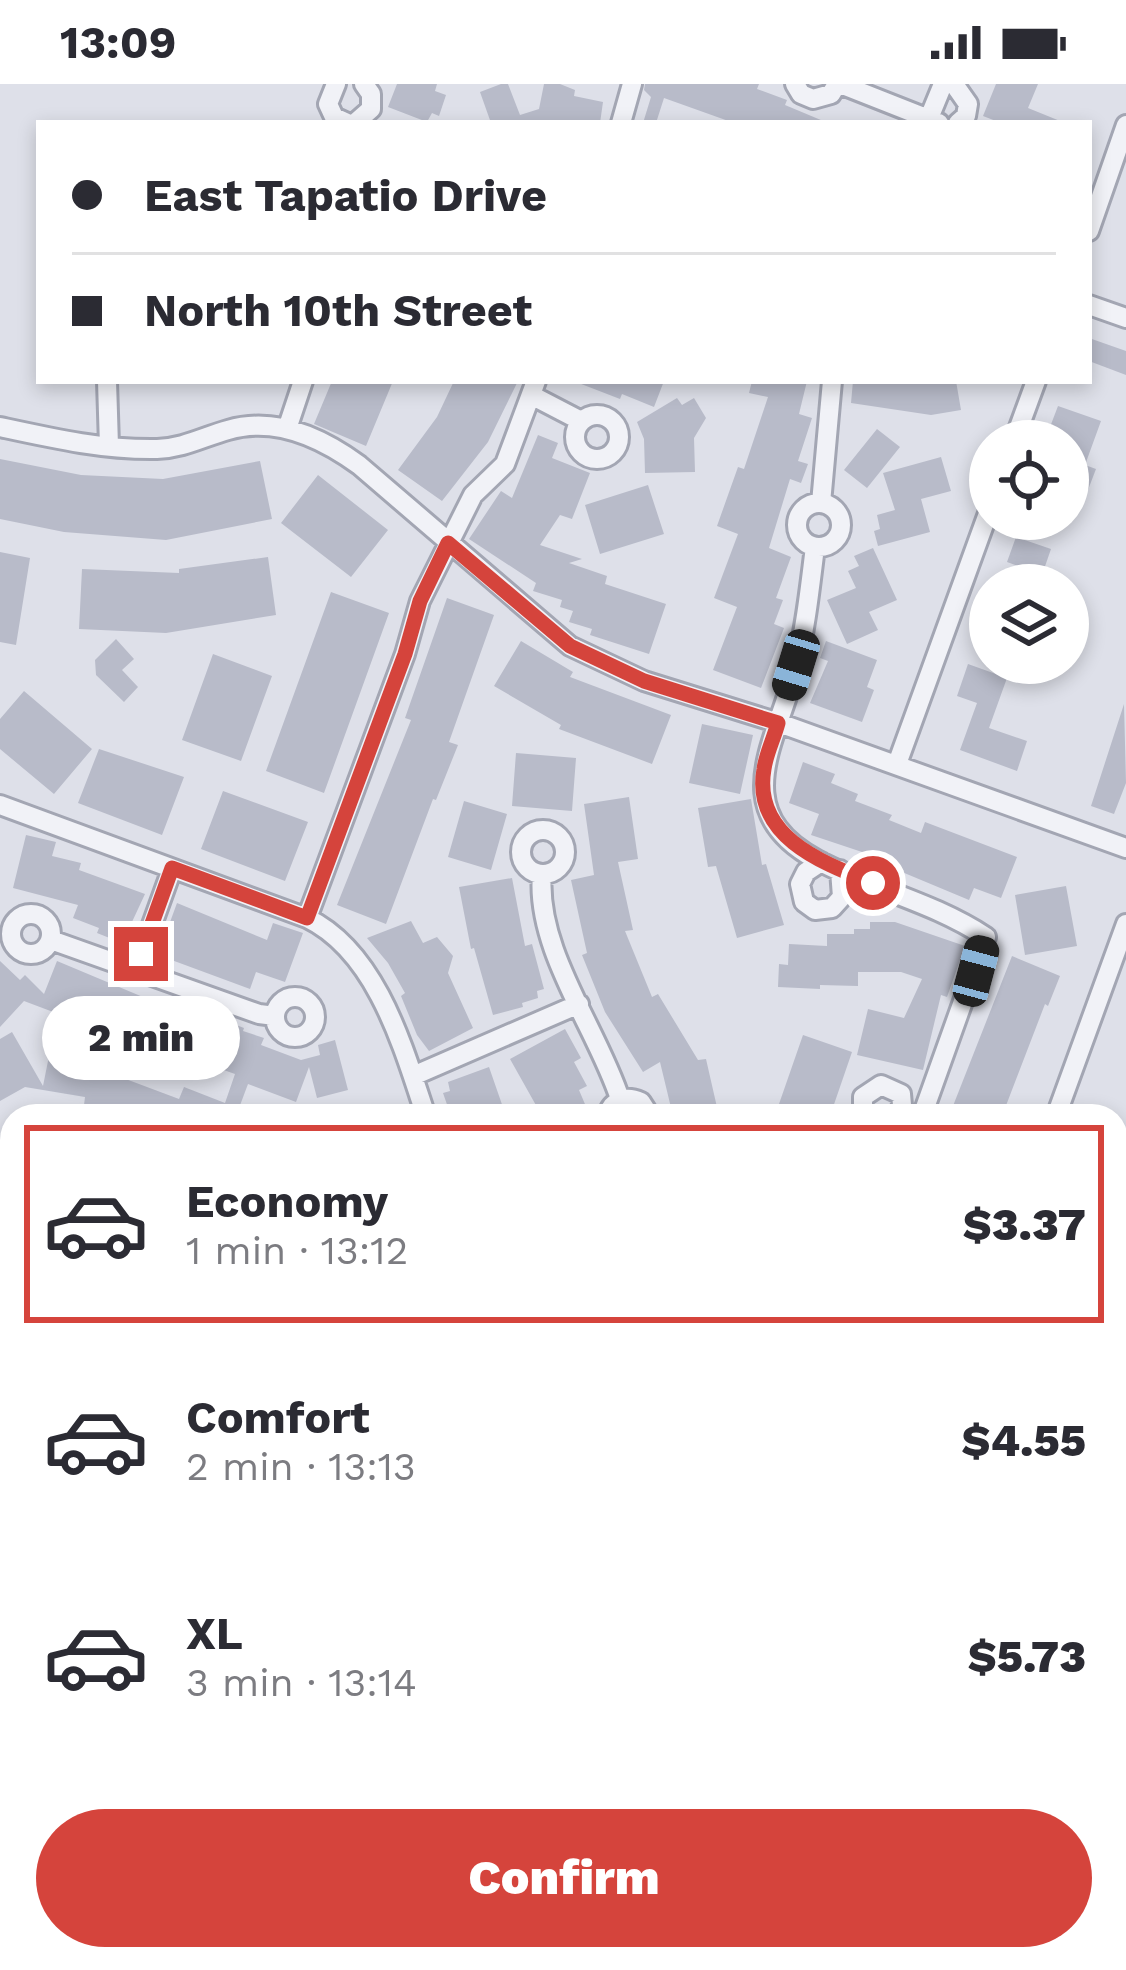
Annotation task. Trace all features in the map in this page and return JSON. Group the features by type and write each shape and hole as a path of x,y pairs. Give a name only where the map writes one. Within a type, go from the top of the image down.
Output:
{"street":[{"path":"336,84 328,104 334,117 342,120"},
{"path":"355,120 371,109 371,94 364,84"},
{"path":"622,120 632,84"},
{"path":"795,84 801,94 813,99 825,98 838,84 927,120"},
{"path":"933,120 944,84"},
{"path":"954,84 968,104 961,120"},
{"path":"1092,223 1126,125"},
{"path":"1092,306 1126,319"},
{"path":"107,384 109,446"},
{"path":"287,429 303,384"},
{"path":"821,502 832,384"},
{"path":"1022,420 1035,384"},
{"path":"307,918 405,654 420,601 473,495 505,464 534,388 581,421"},
{"path":"0,427 109,446 178,448 231,429 287,429 333,447 570,646 644,681 897,764 1126,848"},
{"path":"821,502 838,514 841,528 835,540 815,547 803,541 796,522 808,505 821,502"},
{"path":"897,764 978,540"},
{"path":"815,547 796,665 763,772 767,814 795,847 821,862 907,895 986,937 926,1104"},
{"path":"0,805 307,918 338,935 364,969 422,1104"},
{"path":"821,862 806,872 800,884 804,902 815,910 838,904 844,889 841,870"},
{"path":"136,969 172,868"},
{"path":"542,874 540,891 552,940 620,1100"},
{"path":"1061,1104 1118,972 1126,924"},
{"path":"51,940 275,1016"},
{"path":"413,1076 579,1004"},
{"path":"863,1104 863,1097 881,1085 901,1094 902,1104"},
{"path":"617,1104 620,1100"},
{"path":"620,1100 641,1104"}],"building":[{"path":"397,84 437,84 435,91 446,95 439,116 432,113 428,120 388,107"},
{"path":"508,84 520,115 539,109 544,84 560,84 575,90 574,96 603,102 600,120 490,120 480,92"},
{"path":"645,84 759,84 757,89 821,120 726,120 664,98 657,120 644,120 651,97"},
{"path":"996,84 1038,84 1028,108 1058,120 993,120 983,116"},
{"path":"1092,339 1126,351 1126,375 1092,362"},
{"path":"331,384 392,384 366,446 314,424"},
{"path":"453,384 517,384 488,442 442,501 398,470 437,417"},
{"path":"581,384 663,384 654,407 622,394 620,399"},
{"path":"751,384 806,384 799,414 812,418 798,461 808,464 801,483 790,479 769,548 791,557 776,598 783,600 774,624 784,628 761,688 713,670 737,607 714,598 738,534 717,526 738,467 744,469 768,397 749,393"},
{"path":"853,384 957,384 961,410 931,415 851,403"},
{"path":"677,398 682,405 694,398 706,418 694,438 695,472 645,473 644,439 637,422"},
{"path":"1058,406 1101,421 1089,454 1089,420 1053,420"},
{"path":"877,429 900,447 867,488 844,470"},
{"path":"538,435 558,443 552,458 590,473 572,519 560,515 540,545 582,559 569,563 607,576 605,584 666,604 649,654 590,635 592,629 569,622 573,611 560,607 562,600 533,591 536,583 469,539 501,491 512,498"},
{"path":"941,457 951,491 921,499 930,532 878,546 877,515 895,510 883,473"},
{"path":"0,459 81,475 163,479 260,461 272,519 166,540 64,532 0,519"},
{"path":"318,475 388,530 351,577 281,523"},
{"path":"648,485 664,534 600,554 585,505"},
{"path":"1015,540 1051,549 1046,564 1007,562"},
{"path":"873,548 897,600 869,612 878,630 847,644 827,600 856,588 848,571 859,566 854,556"},
{"path":"0,552 30,558 16,645 0,642"},
{"path":"268,557 276,615 166,633 79,629 82,569 179,573 179,569"},
{"path":"331,592 389,613 324,793 266,771"},
{"path":"447,598 494,615 449,742 458,745 386,924 337,905 411,720 405,718"},
{"path":"116,639 134,659 122,670 138,687 124,702 96,675 95,660"},
{"path":"521,641 573,672 570,677 671,715 652,764 559,729 561,725 494,686"},
{"path":"826,641 877,660 867,687 874,690 862,722 810,703 828,661 820,658"},
{"path":"213,654 272,676 241,761 182,740"},
{"path":"968,664 969,684 1005,684 989,728 1027,741 1017,771 960,750 977,703 957,696"},
{"path":"24,691 92,749 54,794 0,749 0,719"},
{"path":"1124,704 1126,783 1114,814 1091,806"},
{"path":"702,724 753,735 740,794 689,783"},
{"path":"99,749 184,777 162,835 78,803"},
{"path":"516,753 576,758 572,811 512,806"},
{"path":"803,762 835,774 831,783 858,794 855,801 892,815 889,820 921,833 925,822 1017,857 1001,898 974,888 969,900 878,862 880,858 811,835 819,814 789,803"},
{"path":"223,791 308,822 285,881 201,849"},
{"path":"629,797 638,859 618,862 633,930 625,931 652,997 658,994 698,1060 706,1059 716,1104 670,1104 660,1062 643,1072 605,1012 582,955 587,953 571,880 594,875 584,804"},
{"path":"751,799 762,865 766,864 784,925 737,938 716,866 708,867 698,808"},
{"path":"464,801 507,814 491,870 448,857"},
{"path":"26,835 56,842 52,856 81,863 79,870 145,894 125,937 119,935 117,941 73,918 78,905 13,888"},
{"path":"512,878 525,946 532,944 544,989 537,991 538,998 522,1003 523,1007 493,1015 471,949 459,887"},
{"path":"1066,886 1077,946 1025,955 1015,895"},
{"path":"177,903 267,940 273,923 303,933 285,982 256,972 250,989 158,955"},
{"path":"411,921 423,943 437,937 453,956 448,973 473,1028 429,1051 417,1035 401,996 405,993 367,938"},
{"path":"870,922 895,922 965,946 947,997 941,995 923,1070 857,1055 868,1009 904,1018 922,979 901,972 858,972 858,986 778,987 779,964 788,965 789,944 827,946 827,934 854,934 854,929 870,929"},
{"path":"1012,956 1060,976 1007,1104 954,1104"},
{"path":"0,961 20,980 25,975 44,994 57,961 162,1005 164,997 244,1028 264,1038 261,1045 301,1060 320,1055 318,1045 335,1040 348,1090 317,1098 309,1067 296,1102 248,1084 240,1104 84,1104 85,1097 25,1087 0,1101 0,1039 12,1032 43,1086 51,1046 110,1058 107,1072 179,1099 184,1087 225,1103 235,1074 164,1049 162,1053 24,1001 0,1027"},
{"path":"565,1029 581,1058 574,1062 587,1086 579,1090 585,1104 535,1104 510,1059"},
{"path":"803,1035 852,1052 834,1104 779,1104"},
{"path":"489,1067 502,1104 447,1104 443,1093 450,1091 448,1082"}],"route":[{"path":"141,954 172,868 307,918 405,654 420,601 448,543 570,646 644,681 778,723 763,772 767,814 795,847 873,883"}]}
